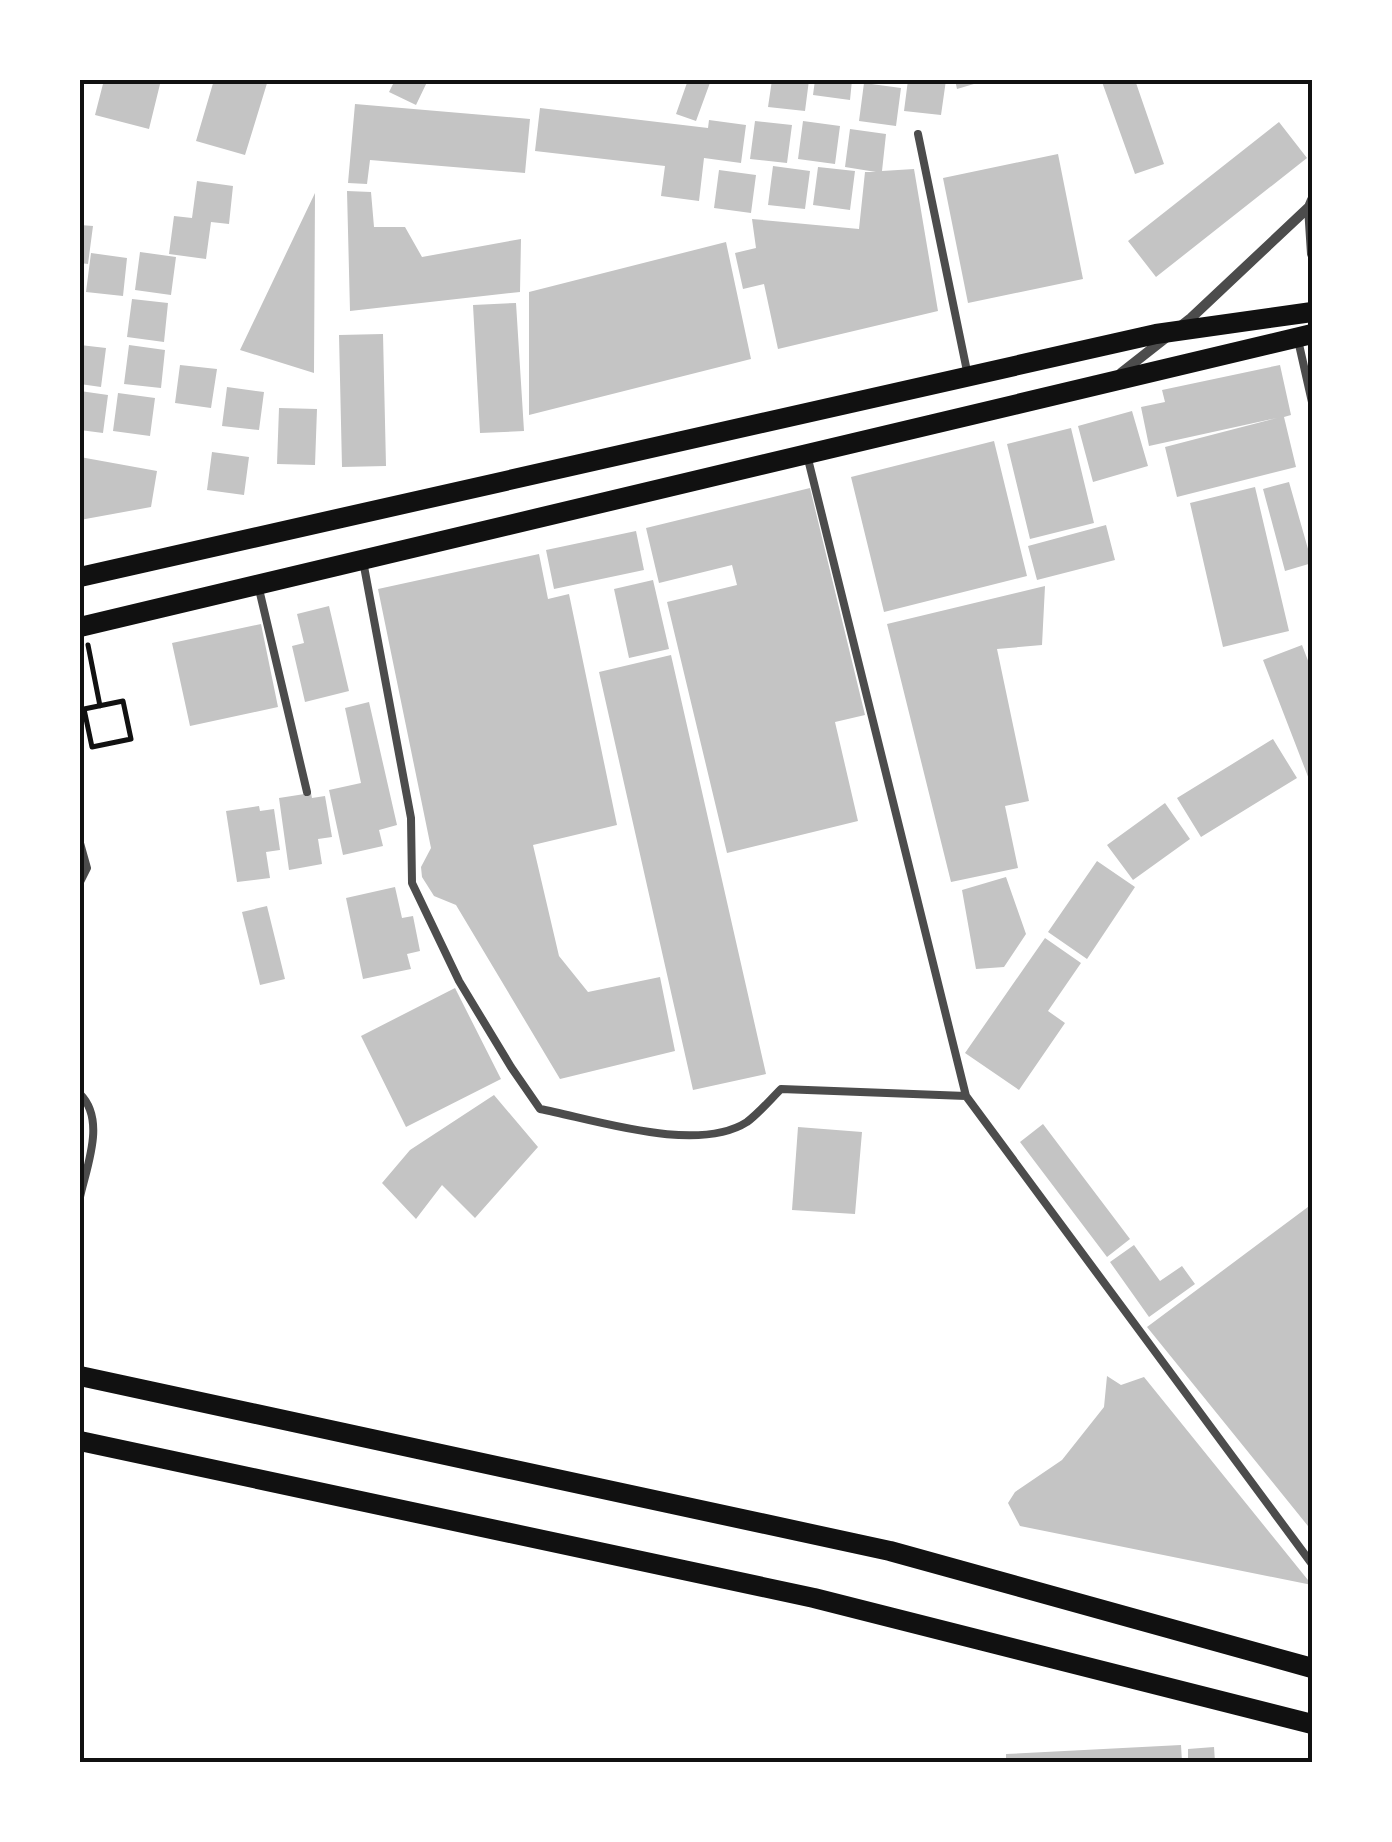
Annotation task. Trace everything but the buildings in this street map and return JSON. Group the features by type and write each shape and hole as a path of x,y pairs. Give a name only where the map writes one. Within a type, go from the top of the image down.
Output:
{"main road":[{"path":"80,577 1156,334 1312,312"},
{"path":"82,626 1305,337"},
{"path":"80,1376 890,1552 1312,1668"},
{"path":"80,1441 814,1598 1312,1724"}],"street":[{"path":"1311,204 1312,254"},
{"path":"1103,385 1192,318 1311,204"}],"lane":[{"path":"918,134 968,376"},
{"path":"1305,337 1312,402"},
{"path":"808,455 966,1096 1312,1564"},
{"path":"363,560 411,818 412,883 459,981 540,1109 656,1132 714,1136 747,1122 781,1090 966,1096"},
{"path":"258,584 307,792"},
{"path":"80,842 86,868 80,882"},
{"path":"80,1094 90,1104 94,1122 80,1198"}],"path":[{"path":"82,626 100,706"},
{"path":"123,701 131,739 92,747 84,709 100,706 123,701"}]}
